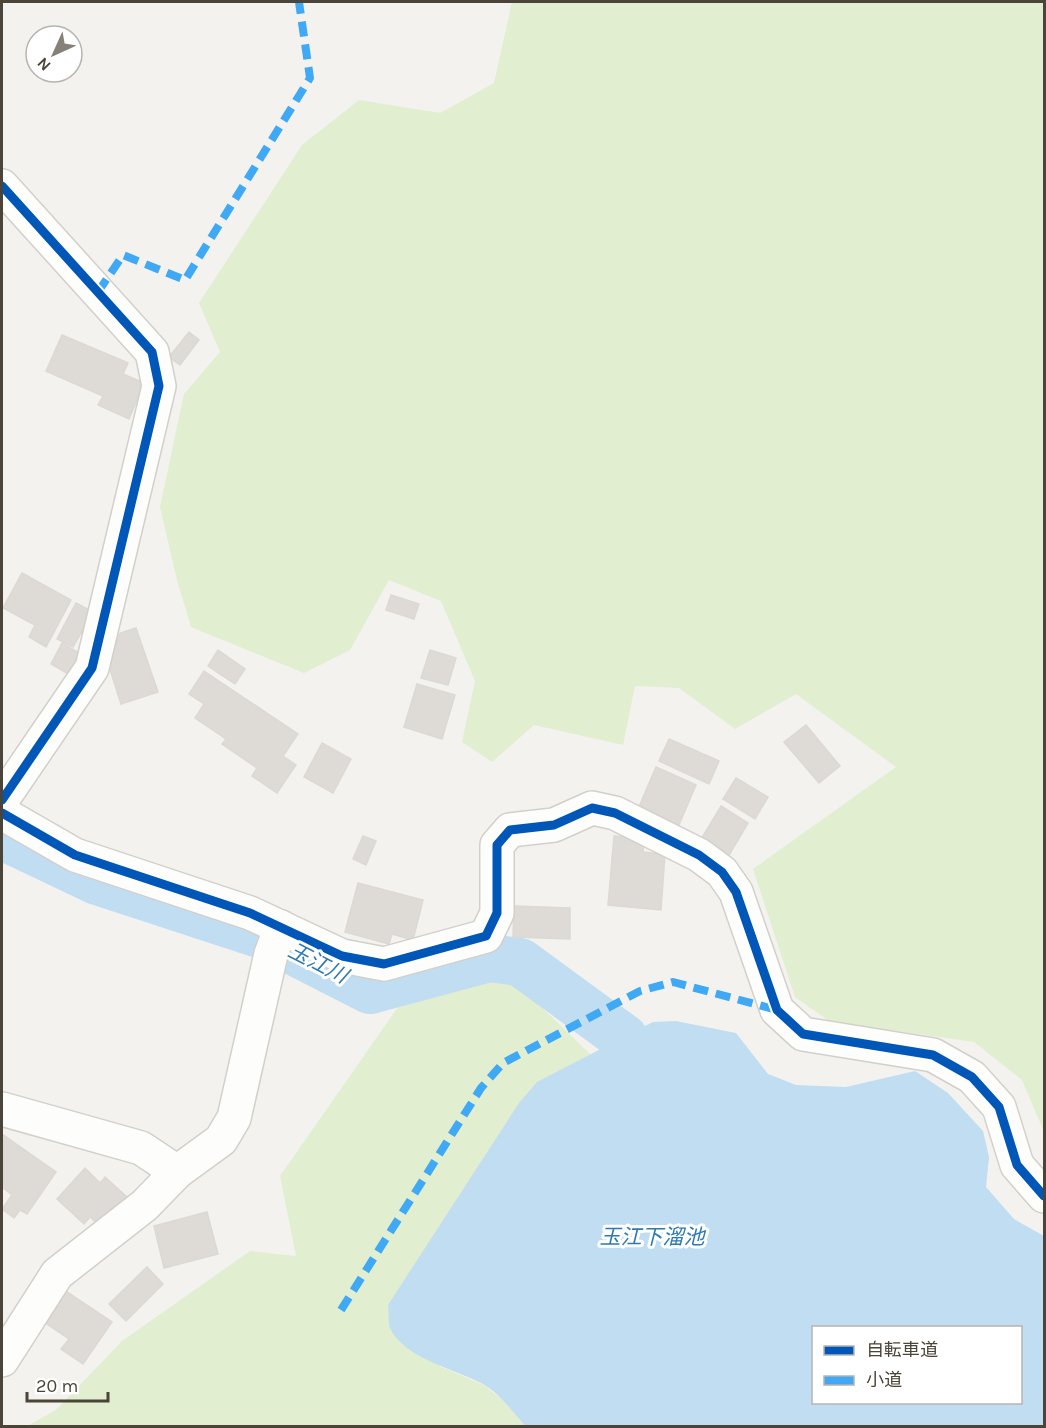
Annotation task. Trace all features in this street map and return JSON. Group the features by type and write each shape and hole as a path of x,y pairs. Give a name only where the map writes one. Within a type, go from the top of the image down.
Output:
{"street":[{"path":"2,186 152,352 159,386 92,668 2,800"},
{"path":"2,813 75,855 250,913 276,941 384,964 486,936 497,913 497,845 510,830 554,825 592,808 615,813 699,855 722,872 736,892 777,1010 803,1035 933,1055 972,1077 999,1107 1017,1165 1044,1196"},
{"path":"2,1360 57,1274 145,1204 177,1172 221,1140 234,1118 276,941"},
{"path":"2,1109 141,1148 177,1172"}],"green space":[{"path":"512,2 1044,2 1044,1132 1022,1080 974,1042 829,1021 795,997 753,869 896,767 796,694 735,729 679,688 635,686 623,745 534,725 492,762 462,742 475,681 441,601 389,580 350,650 304,673 191,627 160,507 184,394 220,352 199,303 302,145 359,100 440,113 494,83"},
{"path":"489,973 520,986 591,1055 537,1082 439,1366 484,1385 505,1402 525,1426 27,1426 56,1410 122,1341 250,1251 296,1256 280,1176 405,997"}],"water":[{"name":"玉江下溜池","path":"676,1021 736,1033 768,1074 796,1085 846,1087 915,1071 948,1093 983,1131 989,1157 986,1187 1014,1219 1044,1236 1044,1426 525,1426 495,1393 483,1384 432,1362 406,1347 390,1328 388,1305 519,1103 537,1082 653,1022"}],"building":[{"path":"189,332 199,340 180,365 169,357"},
{"path":"62,335 128,363 123,374 144,383 129,419 98,405 103,396 46,371"},
{"path":"22,573 71,600 46,647 29,637 35,625 3,608"},
{"path":"391,595 419,604 414,619 386,610"},
{"path":"76,603 93,612 73,647 57,639"},
{"path":"136,628 158,692 121,704 108,663 120,633"},
{"path":"62,643 81,654 70,675 51,664"},
{"path":"218,650 245,669 235,684 208,666"},
{"path":"430,650 456,658 448,685 421,678"},
{"path":"204,671 298,734 283,756 296,765 277,793 252,776 257,768 222,744 226,739 195,718 204,704 189,694"},
{"path":"417,684 455,695 442,739 404,727"},
{"path":"806,725 840,766 819,783 784,742"},
{"path":"669,739 719,761 709,784 659,761"},
{"path":"322,743 351,759 333,793 304,777"},
{"path":"656,767 696,785 678,827 638,809"},
{"path":"736,778 768,797 755,819 723,799"},
{"path":"721,806 748,823 728,857 700,841"},
{"path":"363,836 376,841 366,865 353,859"},
{"path":"614,836 644,839 643,852 665,854 661,910 608,905"},
{"path":"358,883 423,900 413,940 392,934 389,944 345,932"},
{"path":"514,906 570,908 570,939 513,937"},
{"path":"2,1134 56,1172 27,1214 20,1210 14,1218 2,1209 12,1195 2,1187"},
{"path":"85,1168 100,1183 105,1177 127,1197 100,1226 90,1217 84,1224 57,1199"},
{"path":"207,1212 218,1254 164,1268 154,1226"},
{"path":"147,1267 163,1284 126,1321 109,1304"},
{"path":"63,1289 112,1322 83,1364 61,1349 69,1339 41,1320"}],"waterway":[{"name":"玉江川","path":"2,836 97,881 262,935 370,990 489,958 520,962 624,1038"}],"marked path":[{"path":"98,292 123,255 185,280 310,78 299,2"},
{"path":"341,1310 481,1088 503,1063 640,991 673,982 777,1010"}],"cycle path":[{"path":"2,186 152,352 159,386 92,668 2,800"},
{"path":"2,813 75,855 250,913 342,956 384,964 486,936 497,913 497,845 510,830 554,825 592,808 615,813 699,855 722,872 736,892 777,1010 803,1034 933,1055 972,1077 999,1107 1017,1165 1044,1196"}]}
